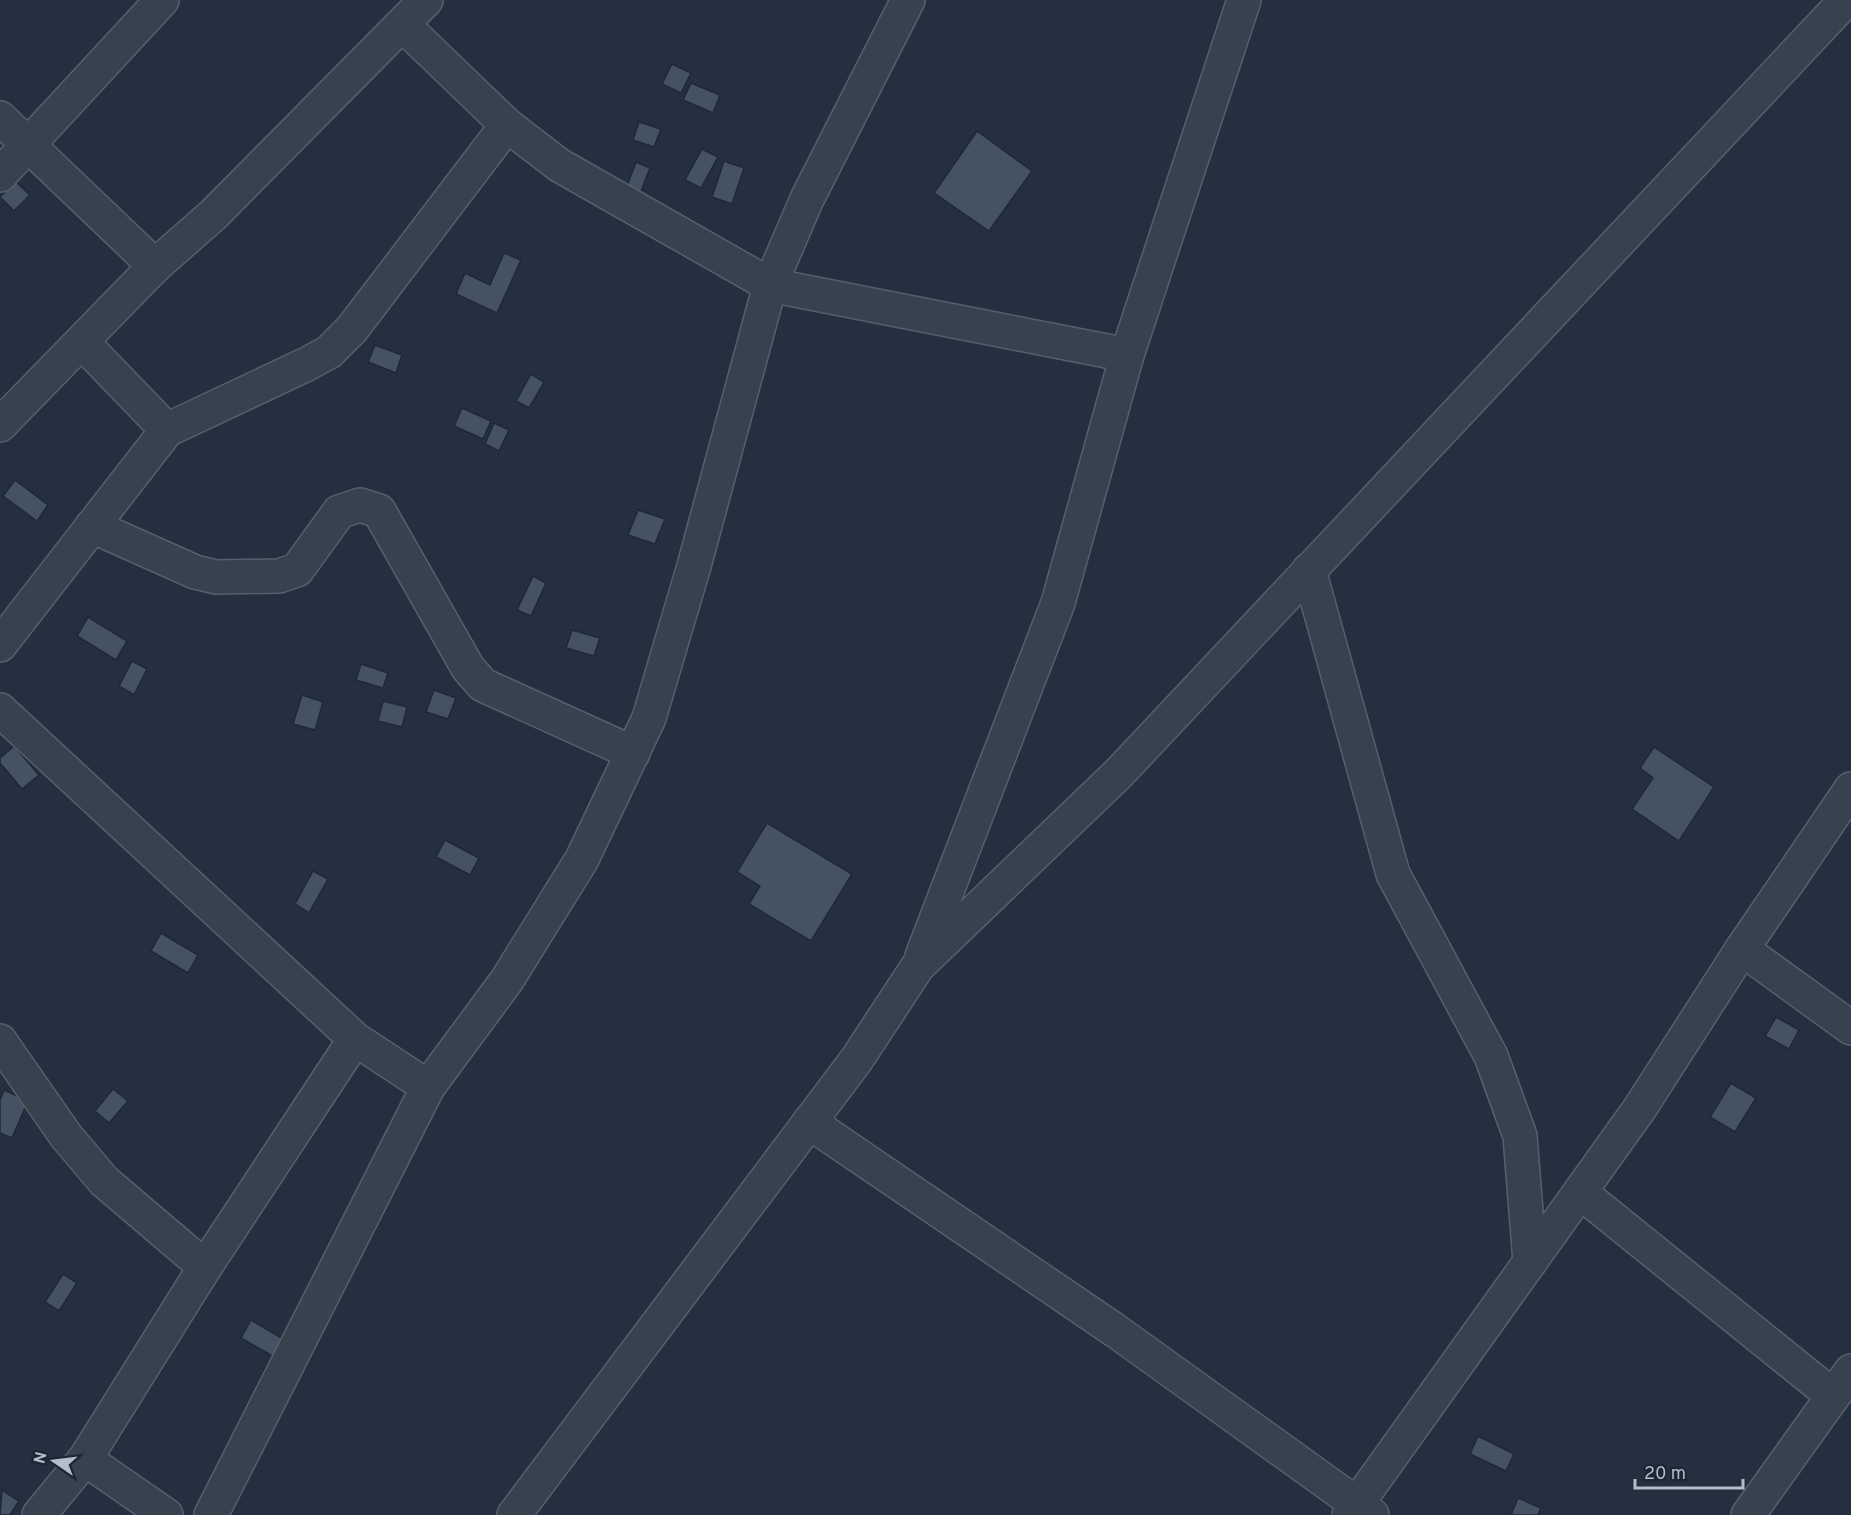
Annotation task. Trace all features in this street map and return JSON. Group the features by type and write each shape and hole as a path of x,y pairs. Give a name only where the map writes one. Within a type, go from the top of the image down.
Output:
{"street":[{"path":"0,175 162,0"},
{"path":"0,425 154,266 213,215 426,0"},
{"path":"211,1515 429,1088 507,980 582,859 633,753 653,708 770,285 807,199 908,0"},
{"path":"514,1515 857,1059 918,966 1058,603 1127,355 1244,0"},
{"path":"918,966 1119,773 1846,0"},
{"path":"403,25 507,125 559,165 770,285 1127,355"},
{"path":"0,118 154,266"},
{"path":"0,645 166,430 228,403 329,352 352,329 507,125"},
{"path":"82,342 166,430"},
{"path":"92,526 195,572 216,577 279,576 297,570 339,512 360,505 379,511 468,668 483,685 633,753"},
{"path":"1309,570 1393,873 1491,1056 1520,1137 1530,1262"},
{"path":"0,710 355,1039 429,1088"},
{"path":"808,1122 1116,1331 1360,1511 1530,1262 1640,1108 1742,949 1851,789"},
{"path":"1742,949 1851,1028"},
{"path":"39,1515 86,1459 205,1267 355,1039"},
{"path":"0,1041 66,1136 104,1181 205,1267"},
{"path":"1580,1192 1842,1384 1748,1515"},
{"path":"86,1459 166,1515"}],"building":[{"path":"672,64 691,73 681,93 662,84"},
{"path":"691,83 720,95 713,113 683,100"},
{"path":"639,122 661,129 654,147 633,140"},
{"path":"977,131 1032,171 989,231 934,193"},
{"path":"702,149 718,157 701,188 685,180"},
{"path":"724,161 744,168 732,204 712,197"},
{"path":"636,162 650,168 640,194 626,189"},
{"path":"15,181 30,195 14,211 0,197"},
{"path":"504,253 521,260 497,313 456,294 465,273 490,285"},
{"path":"375,345 402,355 396,373 368,362"},
{"path":"531,374 544,382 529,408 516,401"},
{"path":"462,408 491,421 483,439 454,426"},
{"path":"494,423 509,430 499,451 485,444"},
{"path":"15,480 48,505 37,521 3,496"},
{"path":"638,510 665,519 655,544 628,535"},
{"path":"533,576 546,583 531,616 517,610"},
{"path":"88,617 127,641 116,660 77,636"},
{"path":"572,630 600,638 594,656 566,648"},
{"path":"132,661 147,669 134,695 119,686"},
{"path":"361,664 388,673 383,688 356,680"},
{"path":"434,690 456,698 448,719 426,712"},
{"path":"302,695 323,702 315,730 293,724"},
{"path":"383,701 407,707 402,727 378,721"},
{"path":"14,746 39,775 22,789 0,763 0,758"},
{"path":"1654,747 1714,787 1679,841 1632,809 1653,778 1640,768"},
{"path":"767,823 852,874 811,941 749,904 760,886 737,872"},
{"path":"445,840 479,858 470,875 436,857"},
{"path":"313,871 328,879 309,913 295,904"},
{"path":"161,933 198,955 188,973 151,951"},
{"path":"1776,1017 1799,1030 1789,1049 1765,1036"},
{"path":"1731,1083 1756,1098 1735,1132 1710,1117"},
{"path":"113,1089 128,1101 109,1123 95,1111"},
{"path":"4,1090 28,1101 12,1138 0,1133 0,1100"},
{"path":"63,1274 77,1283 59,1311 45,1302"},
{"path":"251,1320 290,1343 281,1361 241,1338"},
{"path":"1478,1436 1514,1454 1506,1471 1470,1454"},
{"path":"2,1490 19,1501 10,1515 0,1515"},
{"path":"1518,1498 1541,1508 1538,1515 1511,1515"}]}
